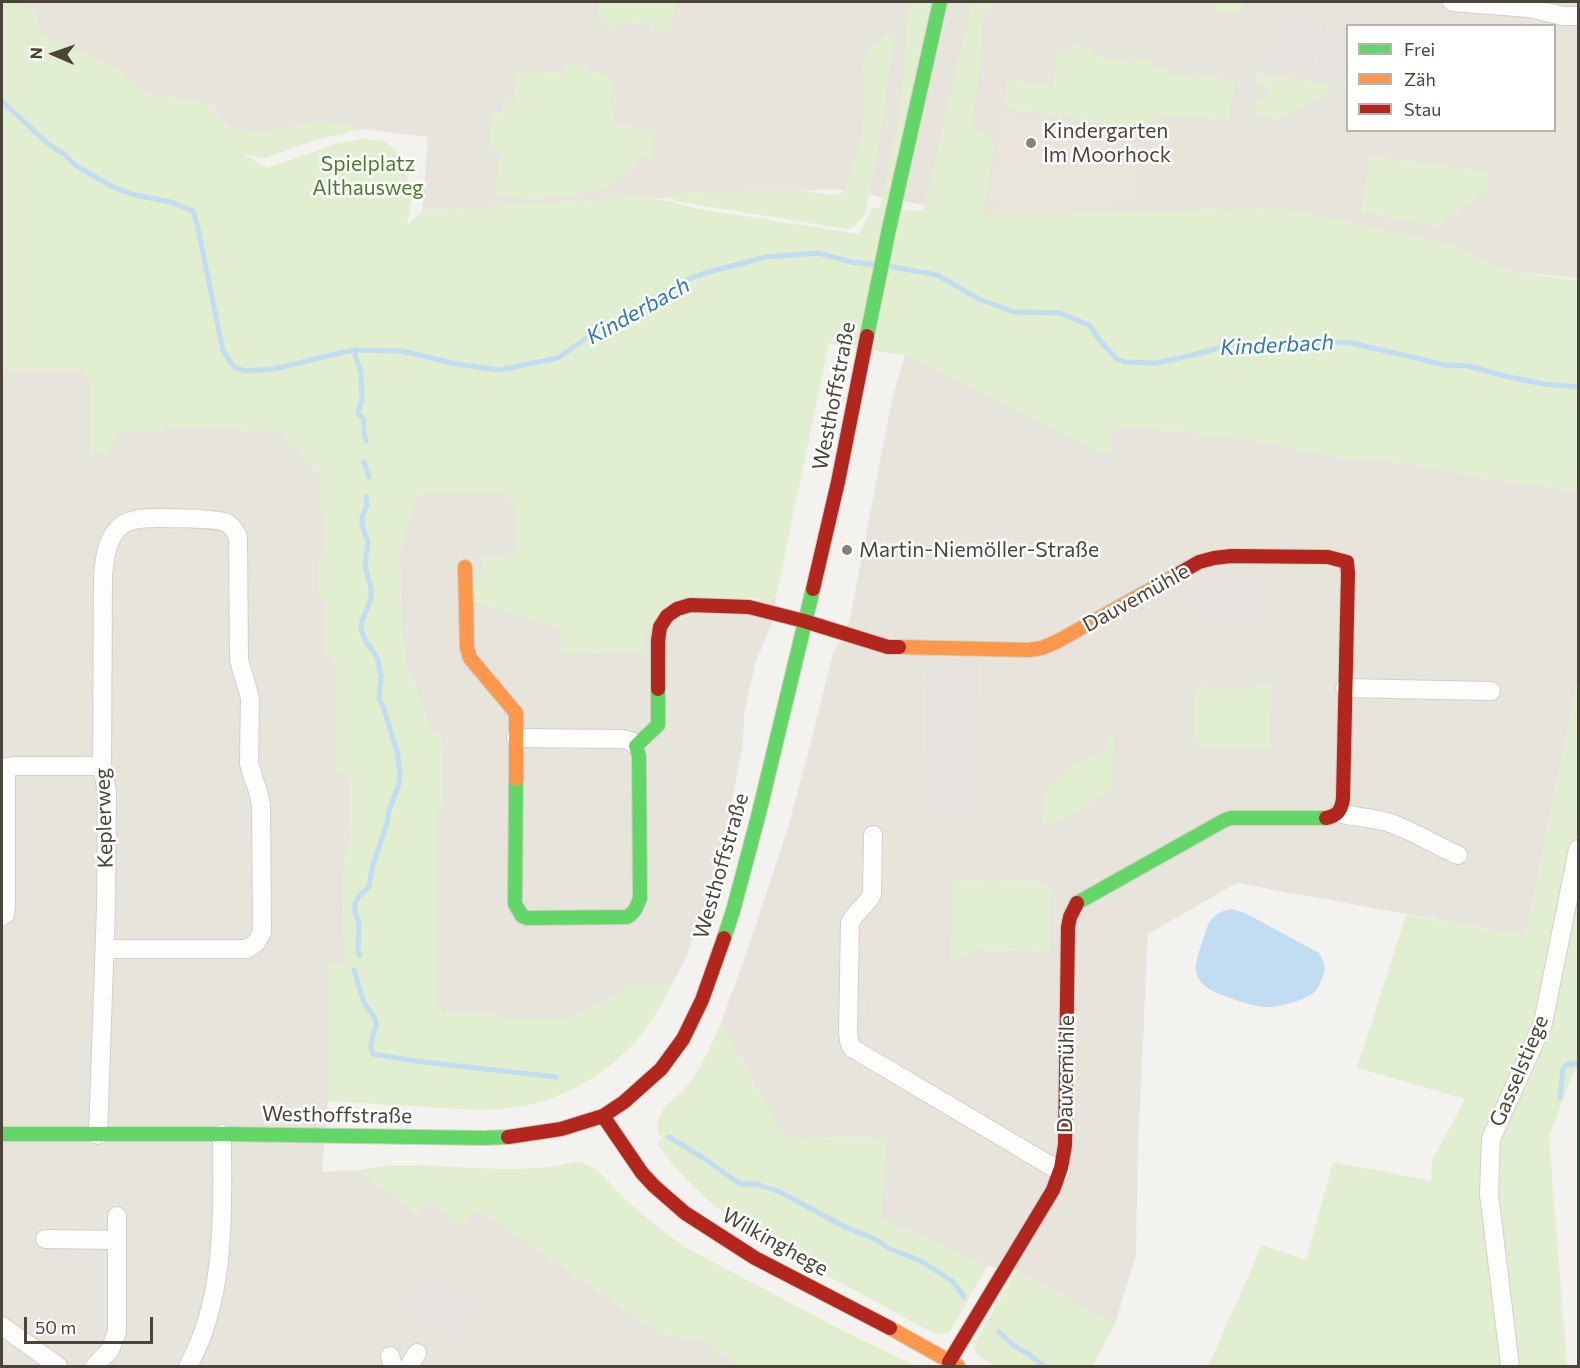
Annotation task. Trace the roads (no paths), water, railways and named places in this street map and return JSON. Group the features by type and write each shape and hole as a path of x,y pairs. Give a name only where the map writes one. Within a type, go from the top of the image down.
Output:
{"street":[{"name":"Westhoffstraße","path":"2,1134 501,1137 540,1134 603,1116 624,1102 661,1069 682,1039 702,1000 733,911 758,817 838,482 889,229 940,2"},
{"path":"1452,2 1529,8 1563,16 1578,16"},
{"name":"Keplerweg","path":"98,1135 105,949 107,792 102,766 103,576 106,549 113,534 124,523 140,519 213,519 226,522 234,528 238,537 239,660 250,698 249,763 261,805 262,932 256,943 247,949 105,949"},
{"name":"Dauvemühle","path":"804,621 888,647 1036,649 1058,641 1199,562 1214,558 1252,556 1339,559 1347,562 1343,798 1339,813 1328,818 1231,818 1077,903 1068,927 1065,1145 1061,1172 954,1364"},
{"path":"465,567 467,648 470,658 516,713 515,904 522,916 527,918 627,917 634,914 640,898 639,756 636,746 631,741 623,739 516,738"},
{"path":"636,746 658,725 658,641 660,627 667,616 677,609 690,605 749,607 804,621"},
{"path":"1345,688 1491,690"},
{"path":"2,916 5,914 6,904 4,768 102,766"},
{"name":"Dauvemühle","path":"1339,813 1388,822 1458,855"},
{"name":"Dauvemühle","path":"873,835 872,894 868,903 854,914 850,923 848,1032 852,1048 1061,1172"},
{"name":"Gasselstiege","path":"1510,1366 1489,1194 1491,1139 1543,1023 1578,849"},
{"name":"Wilkinghege","path":"603,1116 642,1173 670,1201 705,1227 755,1258 954,1364"},
{"path":"188,1366 201,1342 213,1297 221,1241 222,1134"},
{"path":"95,1366 110,1350 117,1332 117,1216"},
{"path":"45,1239 117,1240"},
{"path":"2,1327 58,1366"}],"water":[{"path":"1232,909 1245,913 1319,953 1324,963 1324,972 1314,993 1289,1003 1264,1007 1222,995 1203,984 1197,976 1196,965 1208,925 1218,914"}],"waterway":[{"name":"Kinderbach","path":"2,101 47,143 64,154 75,165 113,187 135,195 171,202 193,211 223,351 234,367 245,371 274,369 355,350 402,351 456,364 499,370 558,358 605,325 650,305 679,283 705,273 766,257 818,253 852,262 876,265"},
{"name":"Kinderbach","path":"888,266 937,275 979,299 1014,312 1060,313 1089,325 1117,359 1125,362 1155,363 1234,344 1253,348 1347,342 1445,365 1468,366 1544,384 1578,387"},
{"path":"354,351 361,372 362,399 358,413 364,419 366,441"},
{"path":"364,462 369,477"},
{"path":"360,955 358,952 359,923 355,913 355,903 369,887 372,868 400,775 398,755 379,699 381,676 377,657 366,642 361,630 362,621 371,599 365,565 368,542 362,525 367,505 366,497"},
{"path":"354,970 364,1002 376,1022 371,1042 373,1054 556,1077"},
{"path":"1560,1098 1563,1069 1567,1064 1578,1064"},
{"path":"669,1137 740,1184 756,1184 780,1192 845,1227 919,1260 952,1281 964,1297"},
{"path":"999,1332 1043,1366"}],"place":[{"name":"Kindergarten Im Moorhock","path":"1031,143"},
{"name":"Martin-Niemöller-Straße","path":"847,550"}],"park label":[{"name":"Spielplatz Althausweg","path":"368,176"}]}
